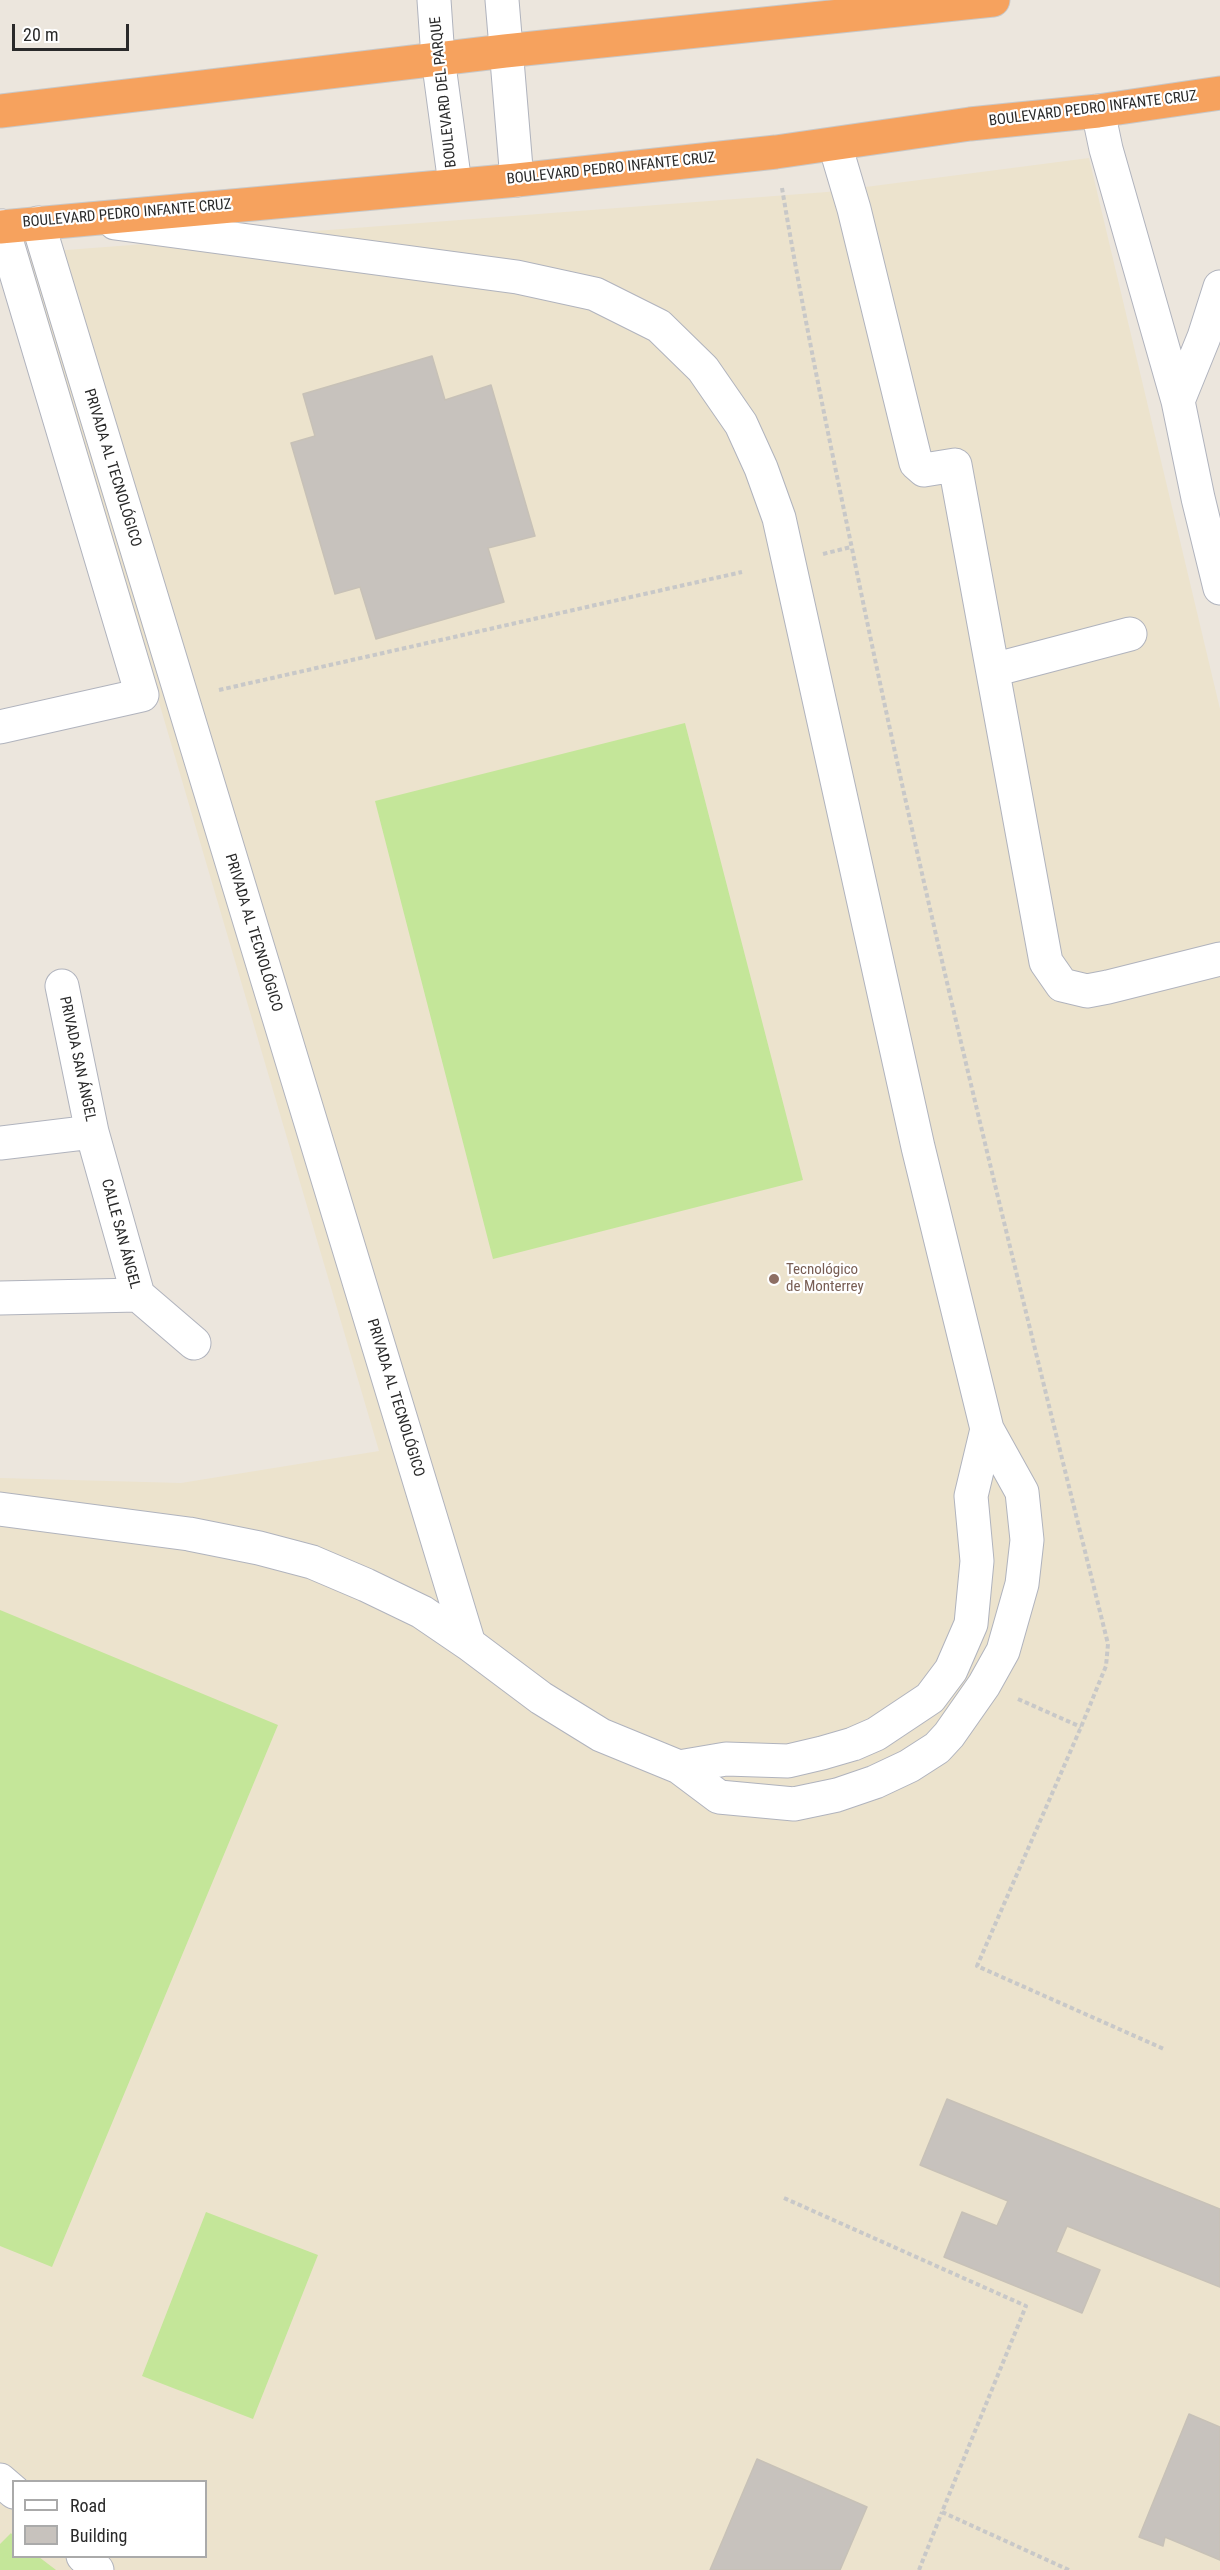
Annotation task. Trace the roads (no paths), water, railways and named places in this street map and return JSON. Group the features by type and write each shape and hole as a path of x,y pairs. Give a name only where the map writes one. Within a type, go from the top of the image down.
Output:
{"highway":[{"path":"0,111 438,58 993,0"},
{"name":"BOULEVARD PEDRO INFANTE CRUZ","path":"1,226 517,180 776,152 970,124 1098,111 1220,93"}],"street":[{"name":"BOULEVARD DEL PARQUE","path":"434,0 438,58 455,184"},
{"path":"502,0 517,180"},
{"path":"1098,111 1178,401 1220,588"},
{"path":"836,145 854,209 916,463 924,470 955,465 1046,962 1062,985 1086,991 1220,959"},
{"path":"0,1509 189,1534 259,1548 312,1562 422,1612 470,1644 541,1698 601,1736 679,1767 719,1797 794,1804 837,1795 874,1782 909,1766 937,1748 950,1735 984,1685 1003,1651 1022,1584 1027,1540 1022,1492 987,1429 918,1147 779,518 761,468 741,424 703,369 659,326 595,294 517,277 78,218"},
{"name":"PRIVADA AL TECNOLÓGICO","path":"38,223 470,1644"},
{"path":"0,727 142,695 1,226"},
{"path":"1178,401 1204,337 1220,287"},
{"path":"993,670 1130,634"},
{"name":"PRIVADA SAN ÁNGEL","path":"62,986 92,1132"},
{"path":"0,1143 92,1132"},
{"name":"CALLE SAN ÁNGEL","path":"0,1298 138,1295 92,1132"},
{"path":"138,1295 194,1343"},
{"path":"679,1767 726,1759 788,1761 853,1744 876,1734 930,1698 951,1670 971,1624 977,1561 971,1496 987,1429"},
{"path":"0,2480 12,2490"},
{"path":"84,2558 97,2570"}],"place":[{"name":"Tecnológico de Monterrey","path":"774,1279"}]}
